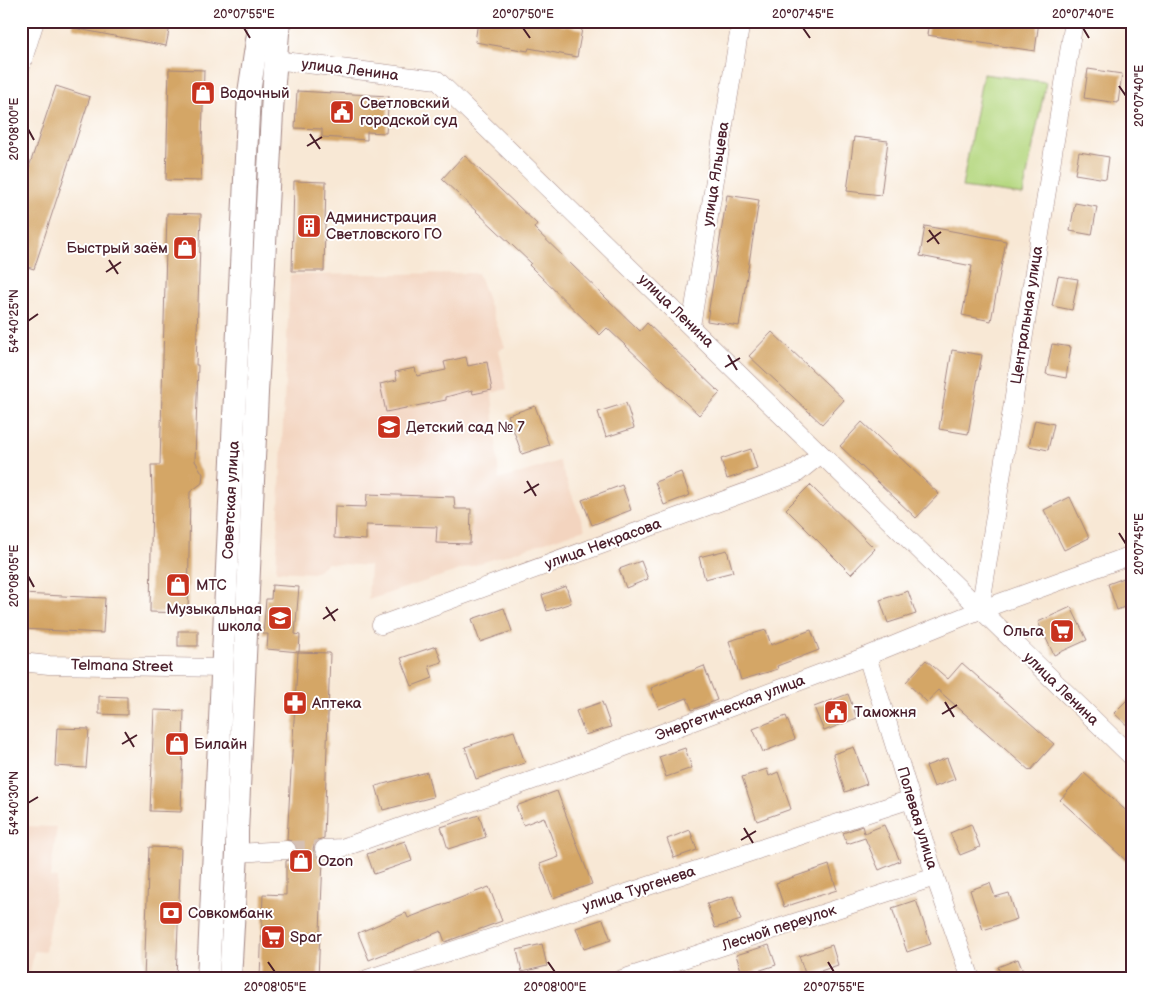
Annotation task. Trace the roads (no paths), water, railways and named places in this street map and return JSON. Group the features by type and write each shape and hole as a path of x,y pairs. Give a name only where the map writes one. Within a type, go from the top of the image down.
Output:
{"main road":[{"name":"Советская улица","path":"230,979 273,94 264,59 260,21"},
{"name":"Советская улица","path":"208,979 249,93 279,21"}],"street":[{"path":"21,66 35,21"},
{"name":"улица Яльцева","path":"691,326 741,21"},
{"name":"Центральная улица","path":"980,610 1074,21"},
{"name":"улица Ленина","path":"264,59 438,80 1132,757"},
{"name":"улица Некрасова","path":"380,625 796,474 821,454"},
{"name":"Энергетическая улица","path":"324,849 342,848 552,773 867,656 980,610 1132,555"},
{"name":"Полевая улица","path":"867,656 935,877 971,979"},
{"name":"Telmana Street","path":"21,662 49,665 223,668"},
{"name":"улица Тургенева","path":"367,979 911,798"},
{"path":"237,853 287,850"},
{"name":"Лесной переулок","path":"622,979 935,877"}],"tunnel":[{"path":"287,850 324,849"}],"place":[{"name":"Водочный","path":"203,93"},
{"name":"Светловский городской суд","path":"342,112"},
{"name":"Администрация Светловского ГО","path":"309,226"},
{"name":"Быстрый заём","path":"185,248"},
{"name":"Детский сад № 7","path":"389,427"},
{"name":"МТС","path":"178,585"},
{"name":"Музыкальная школа","path":"280,618"},
{"name":"Ольга","path":"1062,631"},
{"name":"Аптека","path":"295,703"},
{"name":"Таможня","path":"836,712"},
{"name":"Билайн","path":"177,744"},
{"name":"Ozon","path":"301,861"},
{"name":"Совкомбанк","path":"171,913"},
{"name":"Spar","path":"273,937"}]}
